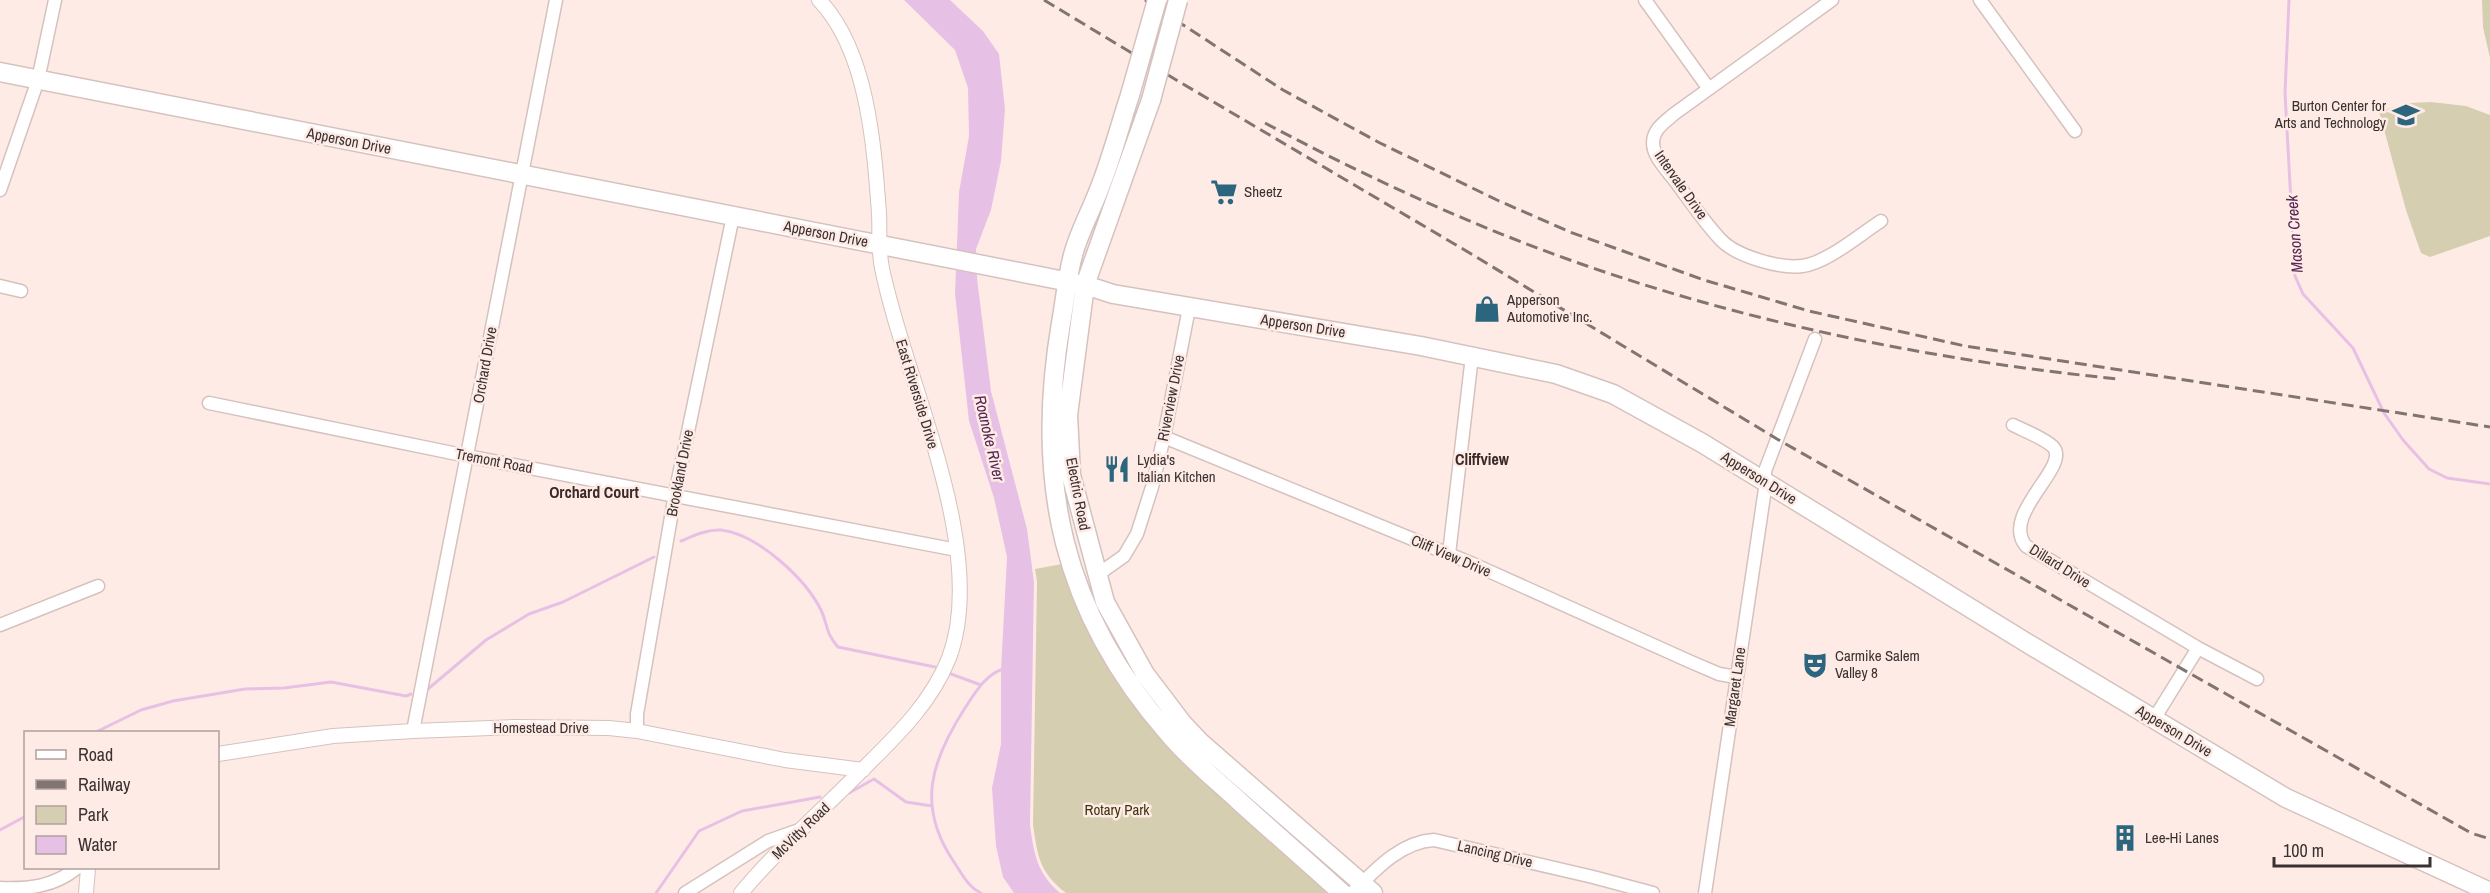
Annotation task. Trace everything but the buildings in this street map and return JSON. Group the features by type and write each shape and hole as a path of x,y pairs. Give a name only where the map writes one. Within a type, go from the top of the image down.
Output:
{"main road":[{"name":"Electric Road","path":"1158,0 1101,184 1073,254 1077,283 1068,415 1069,454 1077,506 1105,602 1145,674 1183,724 1200,742 1363,889"},
{"name":"Electric Road","path":"1178,0 1150,100 1077,283 1056,353 1050,410 1050,454 1064,547 1090,613 1127,682 1187,754 1342,893"},
{"name":"Apperson Drive","path":"0,72 1077,283 1113,294 1421,346 1556,374 1613,394 1672,425 2286,798 2490,892"}],"street":[{"path":"0,190 38,80 55,0"},
{"name":"Orchard Drive","path":"413,731 433,619 556,0"},
{"name":"East Riverside Drive","path":"819,0 836,21 844,37 866,102 874,147 881,266 937,460 957,550 958,616 949,656 941,675 913,717 862,770"},
{"path":"1645,0 1708,89"},
{"name":"Intervale Drive","path":"1832,0 1659,127 1655,133 1653,146 1658,157 1722,242 1746,255 1772,264 1799,267 1815,264 1881,221"},
{"path":"1980,0 2075,131"},
{"name":"Brookland Drive","path":"637,731 637,714 675,494 733,216"},
{"path":"0,286 21,291"},
{"name":"Riverview Drive","path":"1097,575 1124,556 1131,546 1152,487 1189,308"},
{"name":"Margaret Lane","path":"1705,893 1767,463 1793,402 1815,339"},
{"path":"1449,554 1472,356"},
{"name":"Tremont Road","path":"209,403 467,456 675,494 957,550"},
{"name":"Dillard Drive","path":"2013,425 2051,445 2056,453 2056,458 2046,478 2021,519 2019,533 2026,546 2198,648 2257,679"},
{"name":"Cliff View Drive","path":"1164,437 1449,554 1719,674 1736,677"},
{"path":"0,625 98,585"},
{"path":"2154,719 2198,648"},
{"name":"Homestead Drive","path":"219,754 333,736 515,727 609,728 637,731 764,756 862,770"},
{"name":"McVitty Road","path":"741,893 862,770"},
{"path":"685,893 768,841 803,829"},
{"name":"Lancing Drive","path":"1363,889 1397,852 1422,841 1434,840 1653,893"},
{"path":"0,888 42,886 64,877 74,869"},
{"path":"86,893 88,869"}],"green space":[{"path":"2482,0 2490,0 2490,58 2483,27"},
{"path":"2431,102 2466,106 2490,115 2490,236 2430,257 2421,253 2406,210 2379,111 2410,103"},
{"name":"Rotary Park","path":"1062,564 1094,640 1128,696 1276,845 1328,893 1066,893 1050,878 1041,863 1033,825 1037,582 1035,569"}],"water":[{"name":"Roanoke River","path":"904,0 950,0 983,31 999,54 1005,109 1001,161 991,210 976,249 977,278 991,391 1027,529 1034,582 1030,825 1033,845 1041,870 1060,893 1014,893 1003,877 996,846 992,788 1001,744 1001,670 1007,557 994,498 969,421 955,294 959,192 969,136 968,88 955,50"}],"waterway":[{"name":"Mason Creek","path":"2289,0 2285,93 2295,276 2303,294 2353,348 2384,413 2403,440 2429,469 2447,478 2490,484"},
{"path":"681,541 700,533 716,530 735,533 750,540 778,559 804,585 821,610 829,633 838,647 935,667"},
{"path":"428,689 486,640 529,614 563,602 654,557"},
{"path":"981,893 966,880 942,841 935,822 932,784 944,747 965,708 986,680 1003,669"},
{"path":"951,674 981,685"},
{"path":"98,731 141,710 173,701 245,689 284,688 331,682 406,696 411,694"},
{"path":"849,793 874,779 906,802 932,806"},
{"path":"656,893 699,831 742,811 820,797"},
{"path":"0,830 24,817"}],"railway":[{"path":"1044,0 1777,439 2471,833 2490,839"},
{"path":"1145,0 1283,90 1380,143 1497,200 1570,232 1704,280 1809,311 1965,346 2490,427"},
{"path":"1265,123 1343,163 1464,219 1587,266 1652,287 1717,306 1849,338 1983,362 2118,379"}],"place":[{"name":"Burton Center for Arts and Technology","path":"2406,115"},
{"name":"Sheetz","path":"1224,192"},
{"name":"Apperson Automotive Inc.","path":"1487,309"},
{"name":"Lydia's Italian Kitchen","path":"1117,469"},
{"name":"Carmike Salem Valley 8","path":"1815,665"},
{"name":"Lee-Hi Lanes","path":"2125,838"}],"district":[{"name":"Cliffview","path":"1482,459"},
{"name":"Orchard Court","path":"594,492"}]}
